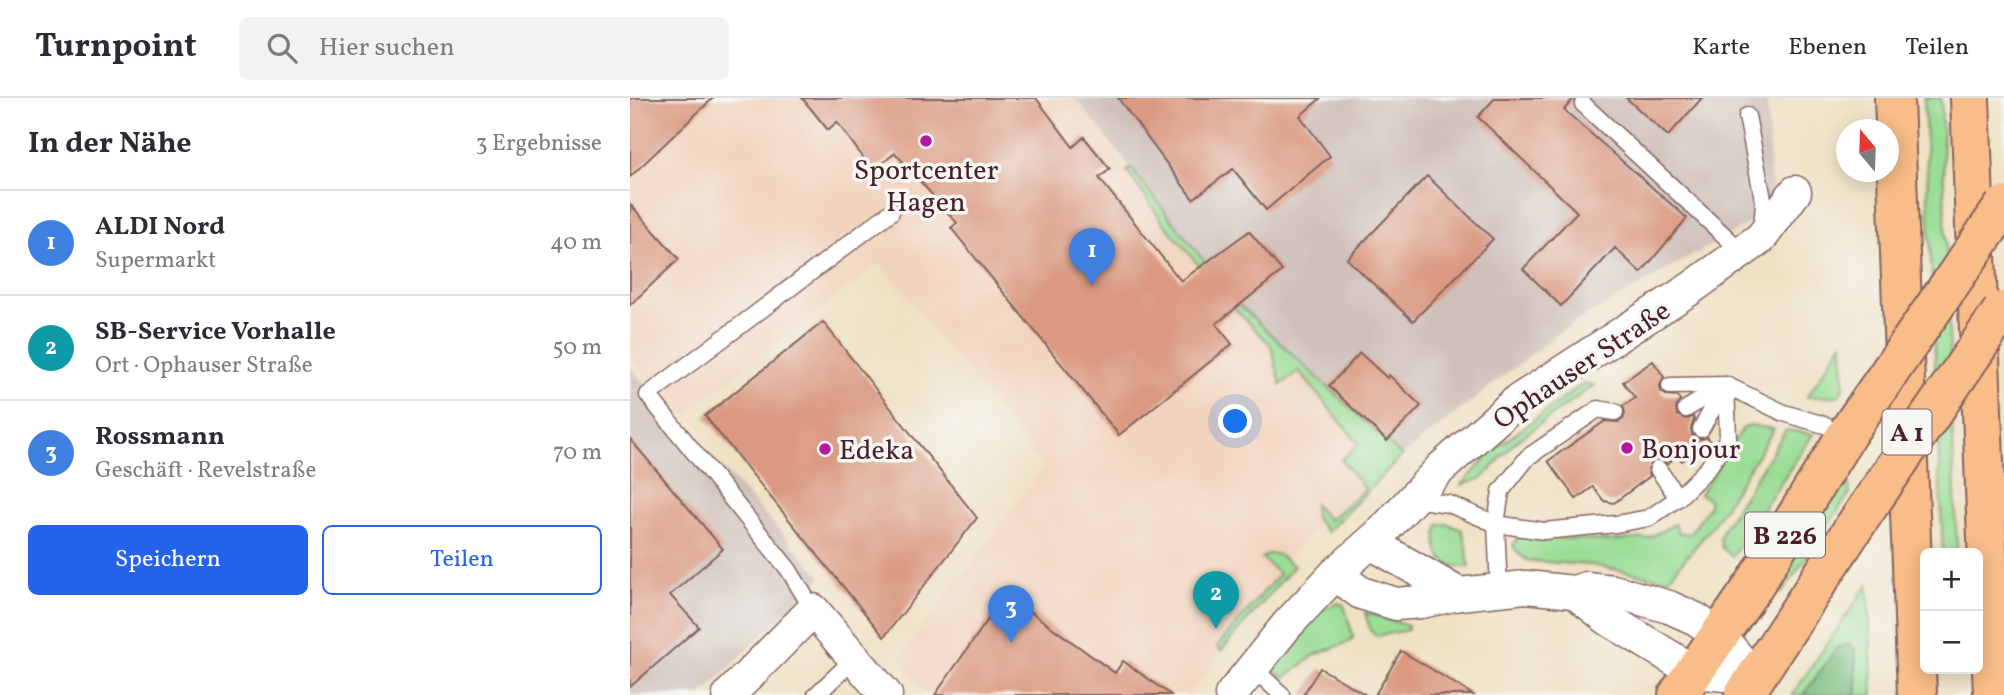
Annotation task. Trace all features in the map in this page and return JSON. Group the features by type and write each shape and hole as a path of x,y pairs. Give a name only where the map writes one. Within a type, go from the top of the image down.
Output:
{"main road":[{"name":"A 1","path":"1894,98 1917,695"},
{"path":"1970,98 1993,695"},
{"name":"B 226","path":"1687,683 1720,636 1849,432 2004,206"},
{"name":"B 226","path":"1750,686 1852,530 2004,308"},
{"path":"1985,480 2004,526"}],"street":[{"name":"Ophauser Straße","path":"1231,695 1287,625 1335,574 1371,543 1441,468 1516,402 1690,289 1751,245 1795,192"},
{"path":"1371,543 1459,594"},
{"path":"1335,574 1361,593 1396,604 1526,587 1574,592 1586,588 1613,591 1668,607 1696,619 1720,636 1750,686"},
{"path":"1574,592 1687,683 1750,686"},
{"path":"729,695 813,610 886,695"}],"lane":[{"path":"1583,104 1751,245 1764,204 1747,116"},
{"path":"813,610 789,570 648,395 891,212"},
{"path":"1671,386 1726,385 1784,412 1849,432"},
{"path":"1686,409 1726,385"},
{"path":"1701,429 1726,385"},
{"path":"1413,499 1449,504 1496,524 1544,531 1649,518 1678,498 1708,468 1728,438 1726,385"},
{"path":"1499,590 1496,524 1501,491 1528,457 1598,409 1615,412"},
{"path":"1658,469 1678,498"},
{"path":"816,695 854,659"},
{"path":"1252,667 1282,695"}],"shaded area":[{"path":"630,98 1075,98 1081,106 982,183 1083,108 1163,222 1236,310 1271,345 1281,385 1299,371 1360,444 1350,472 1365,489 1329,521 1314,505 1315,518 1319,524 1286,559 1281,555 1262,559 1280,574 1218,646 1221,651 1190,695 926,695 898,659 1044,467 879,263 685,415 630,358"},
{"path":"1075,98 1767,98 1772,210 1562,330 1402,456 1237,303"},
{"path":"630,367 822,577 701,695 630,695"}],"green space":[{"path":"1924,98 1941,98 1957,548 1943,548"},
{"path":"1131,168 1237,303 1402,456 1327,532 1315,518 1314,504 1329,520 1365,489 1341,460 1359,444 1299,371 1281,385 1271,345 1236,310 1163,222 1127,171"},
{"path":"1843,341 1844,387 1838,396 1807,397"},
{"path":"1583,384 1594,385 1515,442 1483,478 1462,485 1492,451"},
{"path":"1749,425 1774,429 1711,528 1669,578 1592,565 1528,561 1513,546 1522,536 1606,541 1648,538 1675,524 1678,532 1690,534 1709,506 1709,499 1700,494 1743,428"},
{"path":"1786,430 1813,434 1732,556 1722,548 1720,538 1723,529"},
{"path":"1847,476 1850,493 1782,593 1771,587"},
{"path":"1448,524 1462,530 1469,567 1451,565 1440,556 1437,542 1439,525"},
{"path":"1268,554 1277,554 1294,566 1221,651 1217,647 1279,574 1262,558"},
{"path":"1868,584 1873,695 1857,695 1855,650 1838,647 1803,695 1792,695"},
{"path":"1338,603 1344,605 1353,636 1351,641 1315,655 1284,678 1271,667 1322,609"},
{"path":"1365,612 1408,626 1408,630 1376,636 1370,630"},
{"path":"1849,644 1855,650 1857,695 1803,695 1838,647"}],"building":[{"path":"630,98 713,98 630,177"},
{"path":"802,98 1036,98 1073,147 1084,137 1110,169 1099,178 1181,281 1249,231 1282,271 1216,324 1232,344 1119,435 951,228 957,223 895,153 873,171 837,122 828,130"},
{"path":"1118,98 1321,98 1300,116 1330,156 1266,210 1233,169 1193,199"},
{"path":"1495,98 1574,98 1564,110 1687,218 1641,273 1615,248 1561,306 1523,269 1577,212 1478,117"},
{"path":"1626,98 1702,98 1668,136"},
{"path":"1427,176 1493,239 1413,321 1347,259"},
{"path":"630,204 679,259 630,305"},
{"path":"823,322 977,518 884,637 705,416"},
{"path":"1360,353 1387,378 1389,375 1421,406 1387,441 1329,386"},
{"path":"1653,361 1664,377 1660,386 1661,392 1677,396 1680,400 1676,409 1677,415 1686,419 1693,417 1692,435 1700,439 1707,437 1710,441 1682,461 1677,456 1667,464 1662,459 1653,460 1648,469 1650,476 1614,503 1604,501 1593,487 1576,499 1548,461 1605,421 1618,422 1623,419 1623,406 1635,398 1623,382"},
{"path":"630,439 723,549 670,595 699,627 630,687"},
{"path":"1006,594 1115,673 1123,661 1171,695 935,695"},
{"path":"1401,651 1433,670 1473,695 1375,695"},
{"path":"1320,668 1366,695 1303,695"}],"place":[{"name":"Sportcenter Hagen","path":"926,141"},
{"name":"ALDI Nord","path":"1092,286"},
{"name":"Bonjour","path":"1627,448"},
{"name":"Edeka","path":"825,449"},
{"name":"SB-Service Vorhalle","path":"1216,629"},
{"name":"Rossmann","path":"1011,643"}]}
